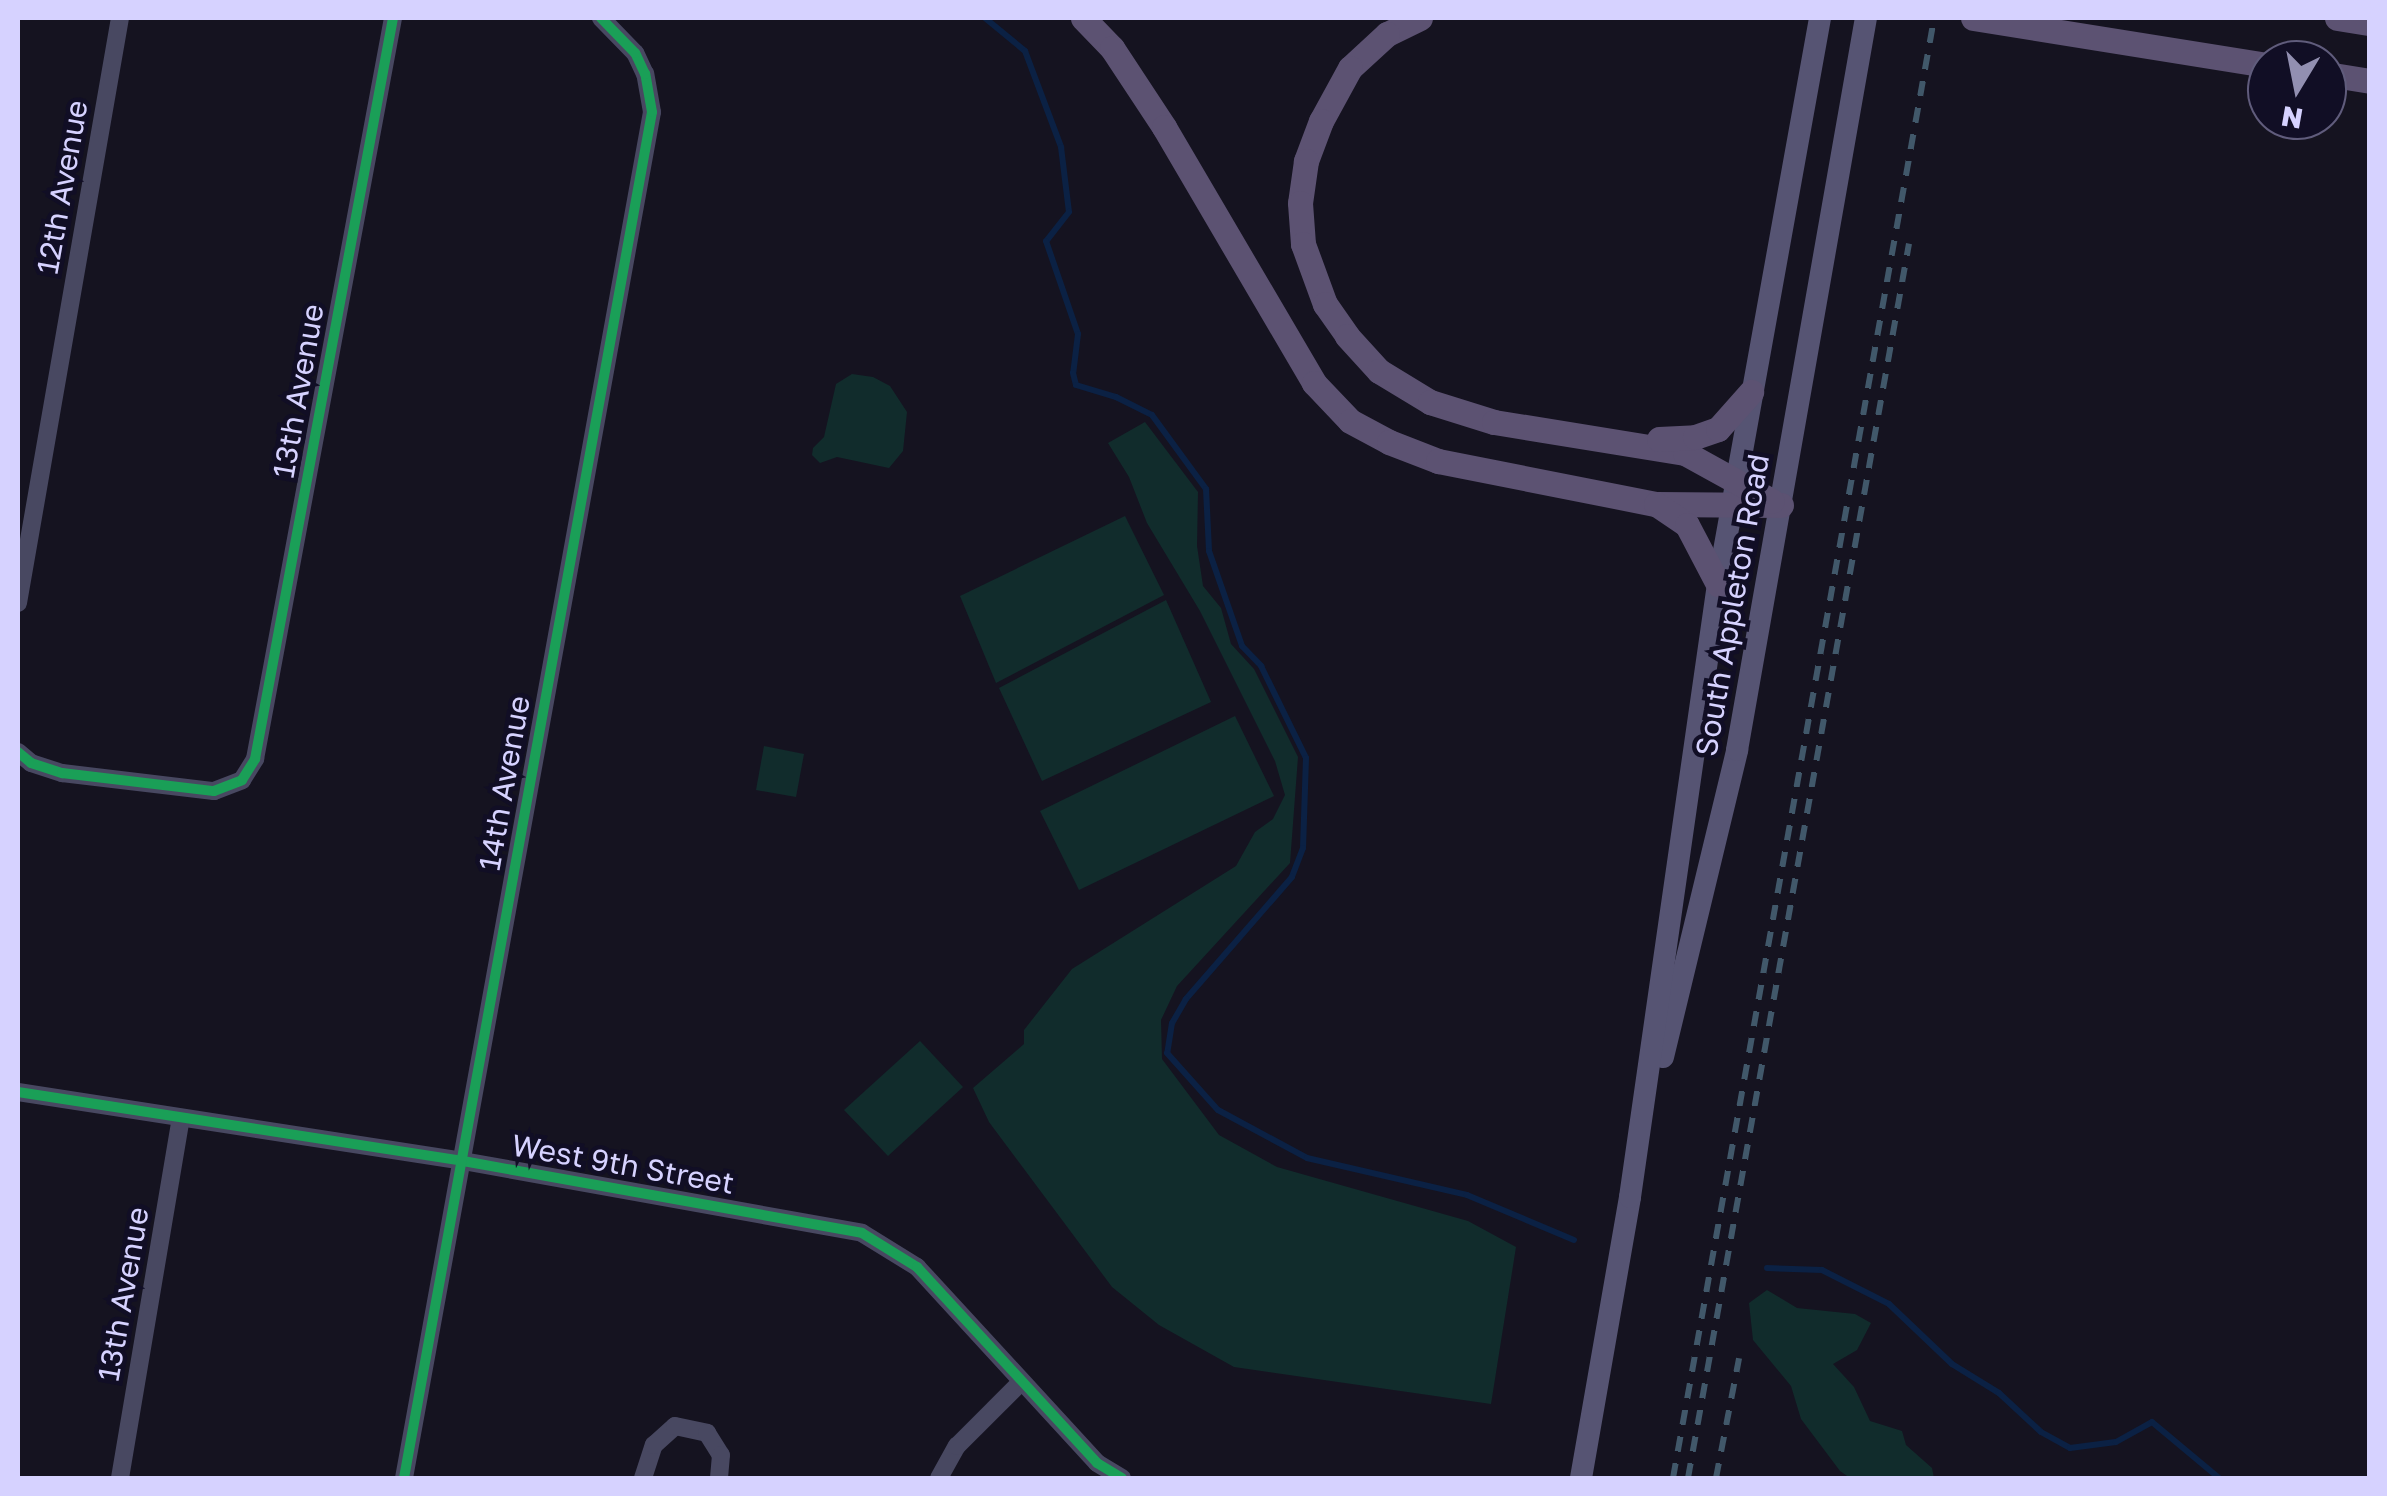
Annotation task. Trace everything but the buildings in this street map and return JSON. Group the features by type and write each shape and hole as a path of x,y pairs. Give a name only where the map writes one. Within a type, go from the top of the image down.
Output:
{"main road":[{"path":"1083,18 1112,48 1164,127 1314,383 1350,421 1388,442 1438,461 1656,504 1735,495 1781,506"},
{"path":"1420,18 1387,34 1350,68 1320,120 1306,160 1300,203 1303,244 1325,304 1379,371 1430,402 1494,422 1624,440 1684,453 1735,495"},
{"name":"South Appleton Road","path":"1581,1478 1630,1197 1718,584 1820,18"},
{"name":"South Appleton Road","path":"1630,1197 1737,750 1866,18"},
{"path":"1973,18 2247,61"},
{"path":"2337,18 2370,23"},
{"path":"1624,440 1694,438 1718,429 1751,392"},
{"path":"1656,504 1687,526 1718,584"}],"street":[{"name":"12th Avenue","path":"18,603 21,565 120,18"},
{"name":"13th Avenue","path":"18,752 31,763 62,772 198,790 227,788 248,772 260,742 394,18"},
{"name":"14th Avenue","path":"404,1478 645,156 650,96 635,53 601,18"},
{"name":"West 9th Street","path":"18,1092 463,1161 862,1233 917,1268 967,1317 1020,1382 1097,1464 1122,1478"},
{"name":"13th Avenue","path":"120,1478 181,1119"},
{"path":"940,1478 957,1446 1020,1382"},
{"path":"643,1478 654,1444 675,1426 708,1433 720,1454 719,1478"}],"green space":[{"path":"852,374 873,377 890,386 907,412 903,451 889,468 837,457 820,463 812,455 813,448 824,437 836,384"},
{"path":"1145,422 1198,492 1197,546 1203,586 1221,608 1231,644 1254,669 1298,757 1290,863 1177,986 1161,1020 1162,1059 1219,1135 1277,1167 1468,1221 1516,1247 1491,1404 1234,1367 1159,1325 1112,1287 989,1122 973,1088 1024,1044 1024,1030 1072,969 1236,866 1255,832 1273,819 1285,795 1275,761 1200,611 1147,523 1129,477 1108,443"},
{"path":"1125,516 1164,595 996,683 960,596"},
{"path":"1166,600 1211,702 1042,781 999,688"},
{"path":"1235,716 1274,796 1079,890 1040,811"},
{"path":"764,746 804,754 796,797 756,790"},
{"path":"920,1041 963,1087 888,1156 844,1110"},
{"path":"1767,1290 1797,1308 1855,1314 1871,1323 1857,1350 1833,1364 1854,1387 1870,1421 1902,1431 1906,1445 1932,1468 1934,1478 1850,1478 1840,1471 1801,1419 1791,1386 1753,1340 1749,1303"}],"waterway":[{"path":"985,18 1025,51 1061,147 1069,212 1046,241 1078,334 1073,373 1076,385 1116,397 1152,415 1206,489 1209,551 1242,646 1261,666 1306,758 1303,848 1292,877 1186,999 1172,1023 1167,1053 1218,1110 1307,1158 1467,1195 1574,1240"},
{"path":"1767,1268 1822,1270 1889,1304 1952,1364 1999,1393 2041,1432 2070,1448 2116,1442 2152,1422 2219,1478"}],"railway":[{"path":"1673,1478 1934,18"},
{"path":"1688,1478 1909,244"},
{"path":"1716,1478 1739,1358"}],"cycle path":[{"path":"18,752 31,763 62,773 214,791 242,780 255,759 393,18"},
{"path":"404,1478 652,112 645,74 635,53 601,18"},
{"path":"18,1092 463,1161 862,1233 917,1267 1097,1463 1122,1478"}]}
